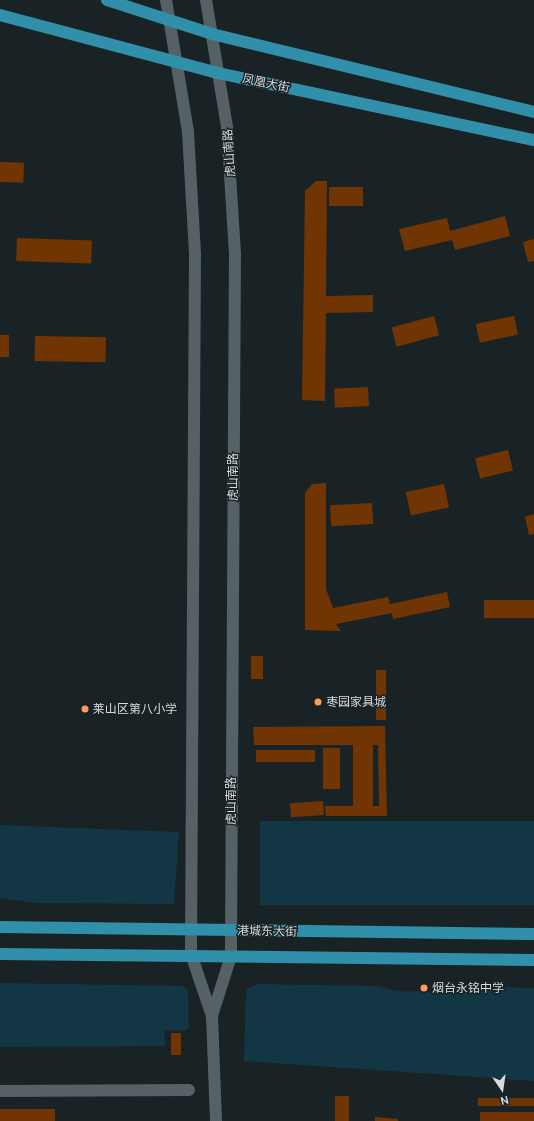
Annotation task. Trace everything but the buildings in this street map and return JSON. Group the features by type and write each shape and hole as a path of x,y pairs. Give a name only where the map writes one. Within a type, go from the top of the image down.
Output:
{"main road":[{"path":"107,0 212,34 534,112"},
{"name":"凤凰大街","path":"0,15 218,73 534,140"},
{"name":"港城东大街","path":"0,927 534,934"},
{"path":"0,954 191,954 231,956 534,960"}],"street":[{"path":"166,0 188,132 195,254 191,954 212,1016 216,1121"},
{"name":"虎山南路","path":"206,0 227,127 235,253 231,956 212,1016"},
{"path":"0,1091 189,1090"}],"shaded area":[{"path":"260,821 534,821 534,905 260,905"},
{"path":"0,825 179,832 174,904 36,903 0,898"},
{"path":"0,983 184,986 188,990 189,1027 186,1031 164,1030 165,1046 0,1047"},
{"path":"259,984 377,986 396,991 434,992 481,986 534,988 534,1081 244,1061 246,989"}],"place":[{"name":"枣园家具城","path":"318,702"},
{"name":"莱山区第八小学","path":"85,709"},
{"name":"烟台永铭中学","path":"424,988"}]}
